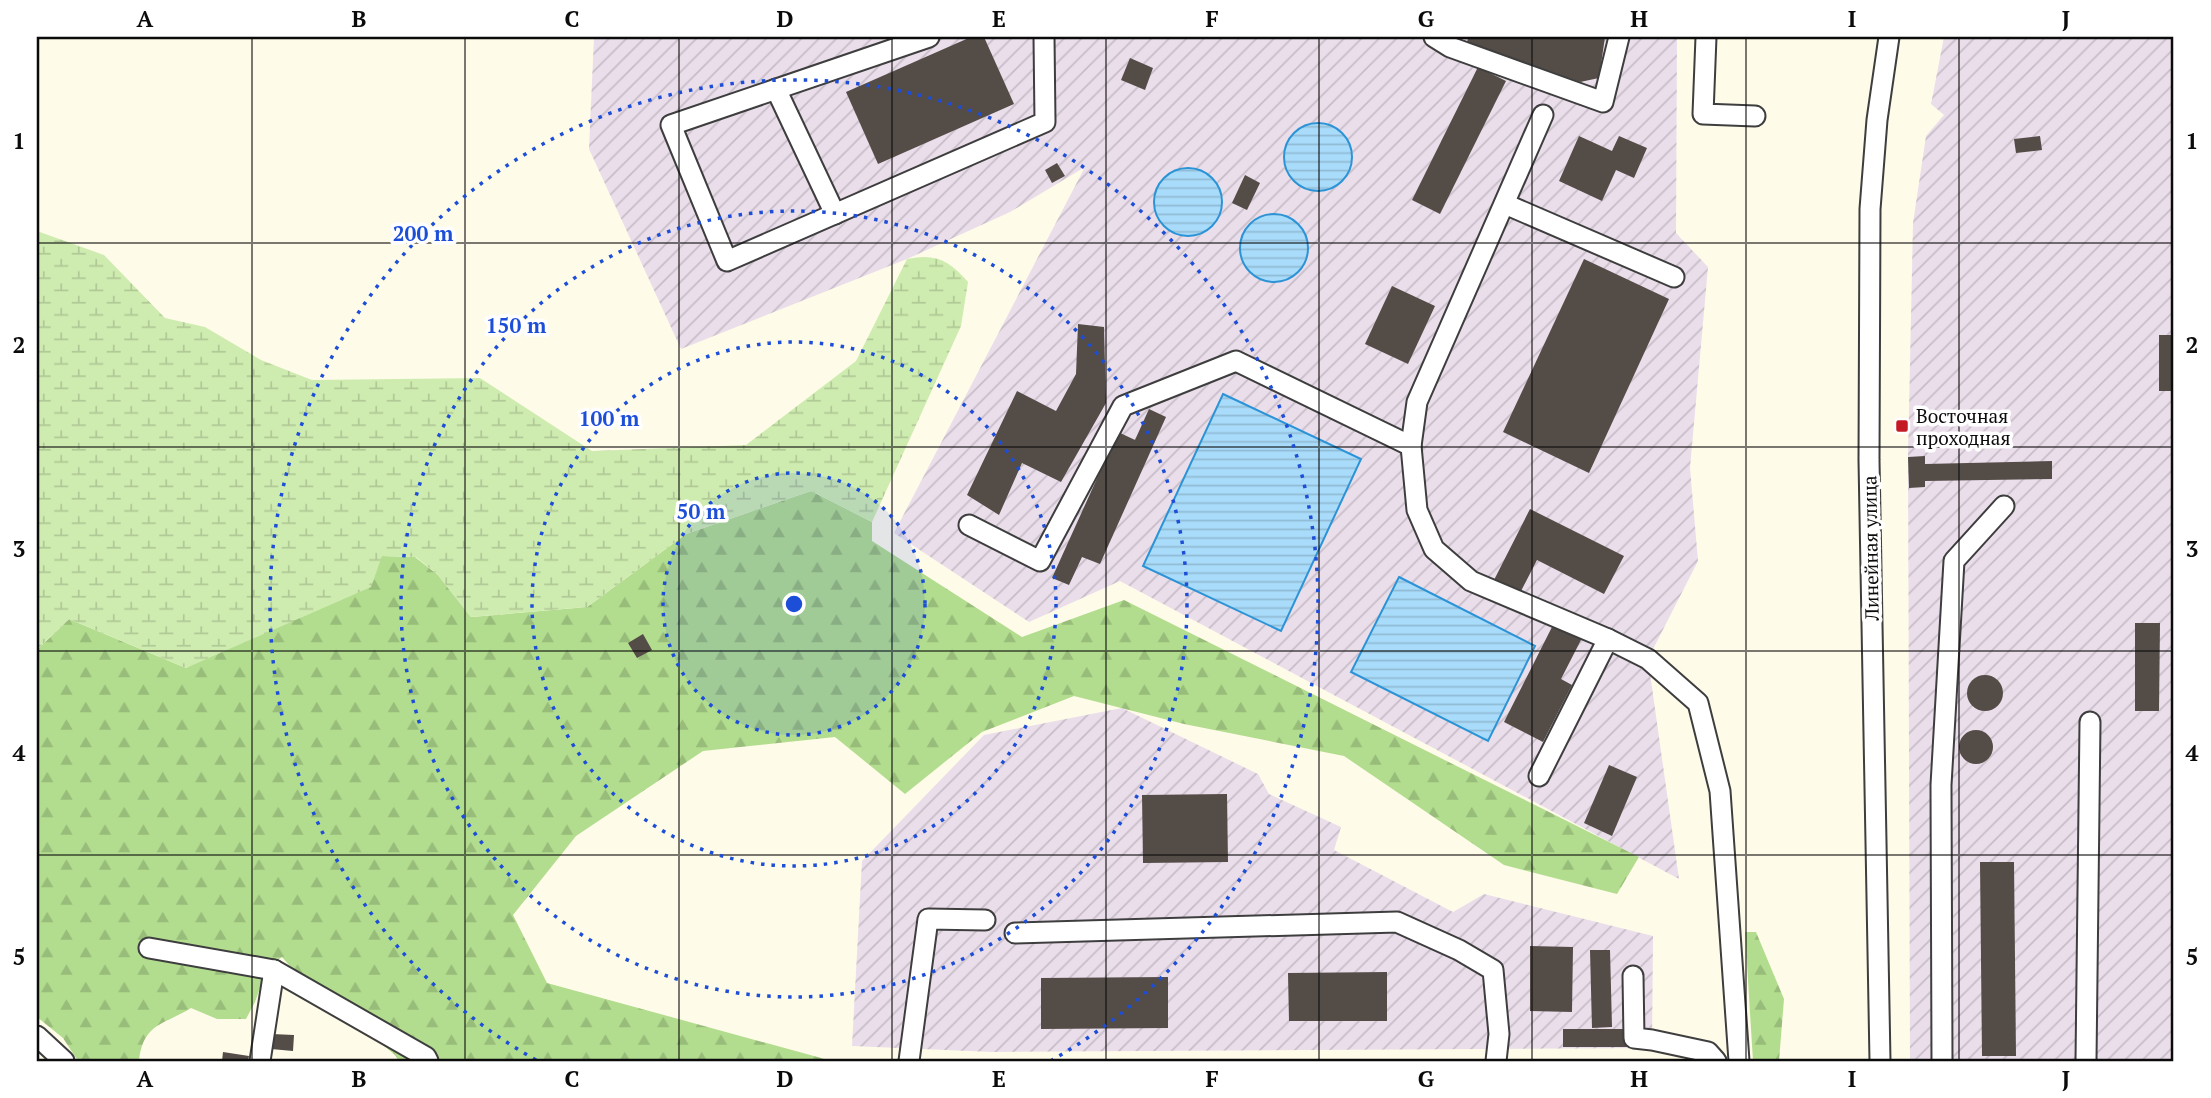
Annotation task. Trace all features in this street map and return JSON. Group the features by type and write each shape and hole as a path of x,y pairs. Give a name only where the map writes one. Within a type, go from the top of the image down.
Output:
{"street":[{"path":"929,37 671,125 727,261 1045,122 1044,37"},
{"path":"1434,37 1450,47 1603,102 1619,37"},
{"path":"1706,37 1703,114 1755,116"},
{"name":"Линейная улица","path":"1880,1061 1869,460 1870,209 1877,120 1889,37"},
{"path":"776,89 835,214"},
{"path":"1543,115 1417,402 1411,446 1417,510 1434,549 1471,581 1608,639 1648,659 1698,703 1720,791 1739,1061"},
{"path":"1505,204 1674,277"},
{"path":"969,526 1040,561 1123,406 1236,361 1411,446"},
{"path":"1942,1061 1941,785 1954,561 2004,506"},
{"path":"1539,776 1608,639"},
{"path":"2086,1061 2090,722"},
{"path":"909,1061 928,919 985,920"},
{"path":"1015,933 1397,922 1460,950 1493,970 1499,1034 1496,1061"},
{"path":"149,947 274,970 426,1057 428,1061"},
{"path":"260,1061 274,970"},
{"path":"1633,976 1634,1038 1708,1052 1716,1061"},
{"path":"37,1037 64,1061"}],"shaded area":[{"path":"594,37 1677,37 1676,233 1708,267 1690,468 1698,561 1648,659 1679,879 1120,581 1029,622 894,533 1085,167 1010,212 907,259 681,349 589,149"},
{"path":"1944,37 2174,37 2174,1061 1910,1061 1908,457 1913,223 1926,136 1944,115 1931,104"},
{"path":"1122,708 1258,774 1269,794 1341,827 1334,850 1453,912 1484,894 1653,936 1652,1048 992,1052 852,1046 862,861 984,735"}],"green space":[{"path":"37,231 104,255 165,318 205,327 261,360 312,380 480,378 592,451 746,445 856,361 907,259 926,257 941,260 955,268 968,282 961,326 872,522 811,491 686,534 587,607 471,617 438,575 416,557 382,556 371,587 186,668 69,619 37,650"},
{"path":"811,491 872,522 872,541 1022,637 1124,600 1639,857 1617,894 1504,865 1344,756 1184,724 1074,696 982,732 905,794 835,737 703,751 576,836 513,915 547,983 832,1061 399,1061 295,972 282,957 267,968 246,1019 217,1019 191,1008 150,1032 141,1049 139,1061 78,1061 63,1038 37,1017 37,650 69,619 186,668 382,556 415,557 438,575 471,617 587,607 686,534"},
{"path":"1745,932 1756,932 1784,999 1779,1061 1753,1061"}],"water":[{"path":"1318,123 1331,126 1342,133 1349,144 1352,157 1349,170 1342,181 1331,188 1318,191 1305,188 1294,181 1287,170 1284,157 1287,144 1294,133 1305,126"},
{"path":"1188,168 1201,171 1212,178 1219,189 1222,202 1219,215 1212,226 1201,233 1188,236 1175,233 1164,226 1157,215 1154,202 1157,189 1164,178 1175,171"},
{"path":"1281,214 1302,229 1308,241 1306,261 1298,272 1281,282 1267,282 1250,272 1242,261 1240,241 1250,224 1261,216"},
{"path":"1223,394 1361,459 1281,631 1143,566"},
{"path":"1399,577 1535,646 1488,741 1351,672"}],"building":[{"path":"971,37 984,37 1014,104 878,164 846,92"},
{"path":"1468,37 1605,37 1599,78 1580,82 1467,43"},
{"path":"1130,58 1153,68 1145,90 1121,80"},
{"path":"1478,67 1506,81 1440,214 1412,200"},
{"path":"1579,136 1612,151 1619,136 1647,148 1634,178 1616,170 1602,201 1559,181"},
{"path":"2040,136 2042,150 2016,153 2014,139"},
{"path":"1057,163 1065,176 1052,183 1045,170"},
{"path":"1245,175 1260,183 1247,210 1232,203"},
{"path":"1584,259 1669,299 1589,473 1503,432"},
{"path":"1392,286 1435,306 1408,364 1365,344"},
{"path":"1078,324 1104,327 1106,403 1061,482 1022,463 999,515 967,495 1017,391 1056,411 1076,374"},
{"path":"2159,335 2173,335 2173,391 2159,391"},
{"path":"1149,409 1166,417 1100,564 1082,557 1069,585 1052,578 1118,432 1135,440"},
{"path":"1925,456 1925,464 2052,461 2052,479 1925,481 1925,487 1909,488 1908,457"},
{"path":"1530,509 1624,556 1604,594 1537,560 1520,593 1494,580"},
{"path":"1554,623 1582,638 1561,679 1572,685 1543,742 1504,722"},
{"path":"2135,623 2160,623 2159,711 2135,711"},
{"path":"643,634 652,650 637,658 628,643"},
{"path":"1985,675 1998,680 2003,693 1998,706 1985,711 1972,706 1967,693 1972,680"},
{"path":"1976,730 1988,735 1993,747 1988,759 1976,764 1964,759 1959,747 1964,735"},
{"path":"1609,765 1637,777 1612,836 1584,823"},
{"path":"1227,794 1228,862 1143,863 1142,795"},
{"path":"1980,862 2014,862 2016,1056 1982,1056"},
{"path":"1530,946 1573,947 1572,1012 1530,1011"},
{"path":"1590,950 1610,950 1612,1027 1592,1028"},
{"path":"1387,972 1387,1021 1289,1021 1288,973"},
{"path":"1168,977 1168,1028 1041,1029 1041,978"},
{"path":"1563,1029 1628,1029 1628,1047 1563,1047"},
{"path":"272,1034 294,1035 293,1051 271,1049"},
{"path":"223,1052 249,1056 248,1061 222,1061"}],"place":[{"name":"Восточная проходная","path":"1902,426"}]}
